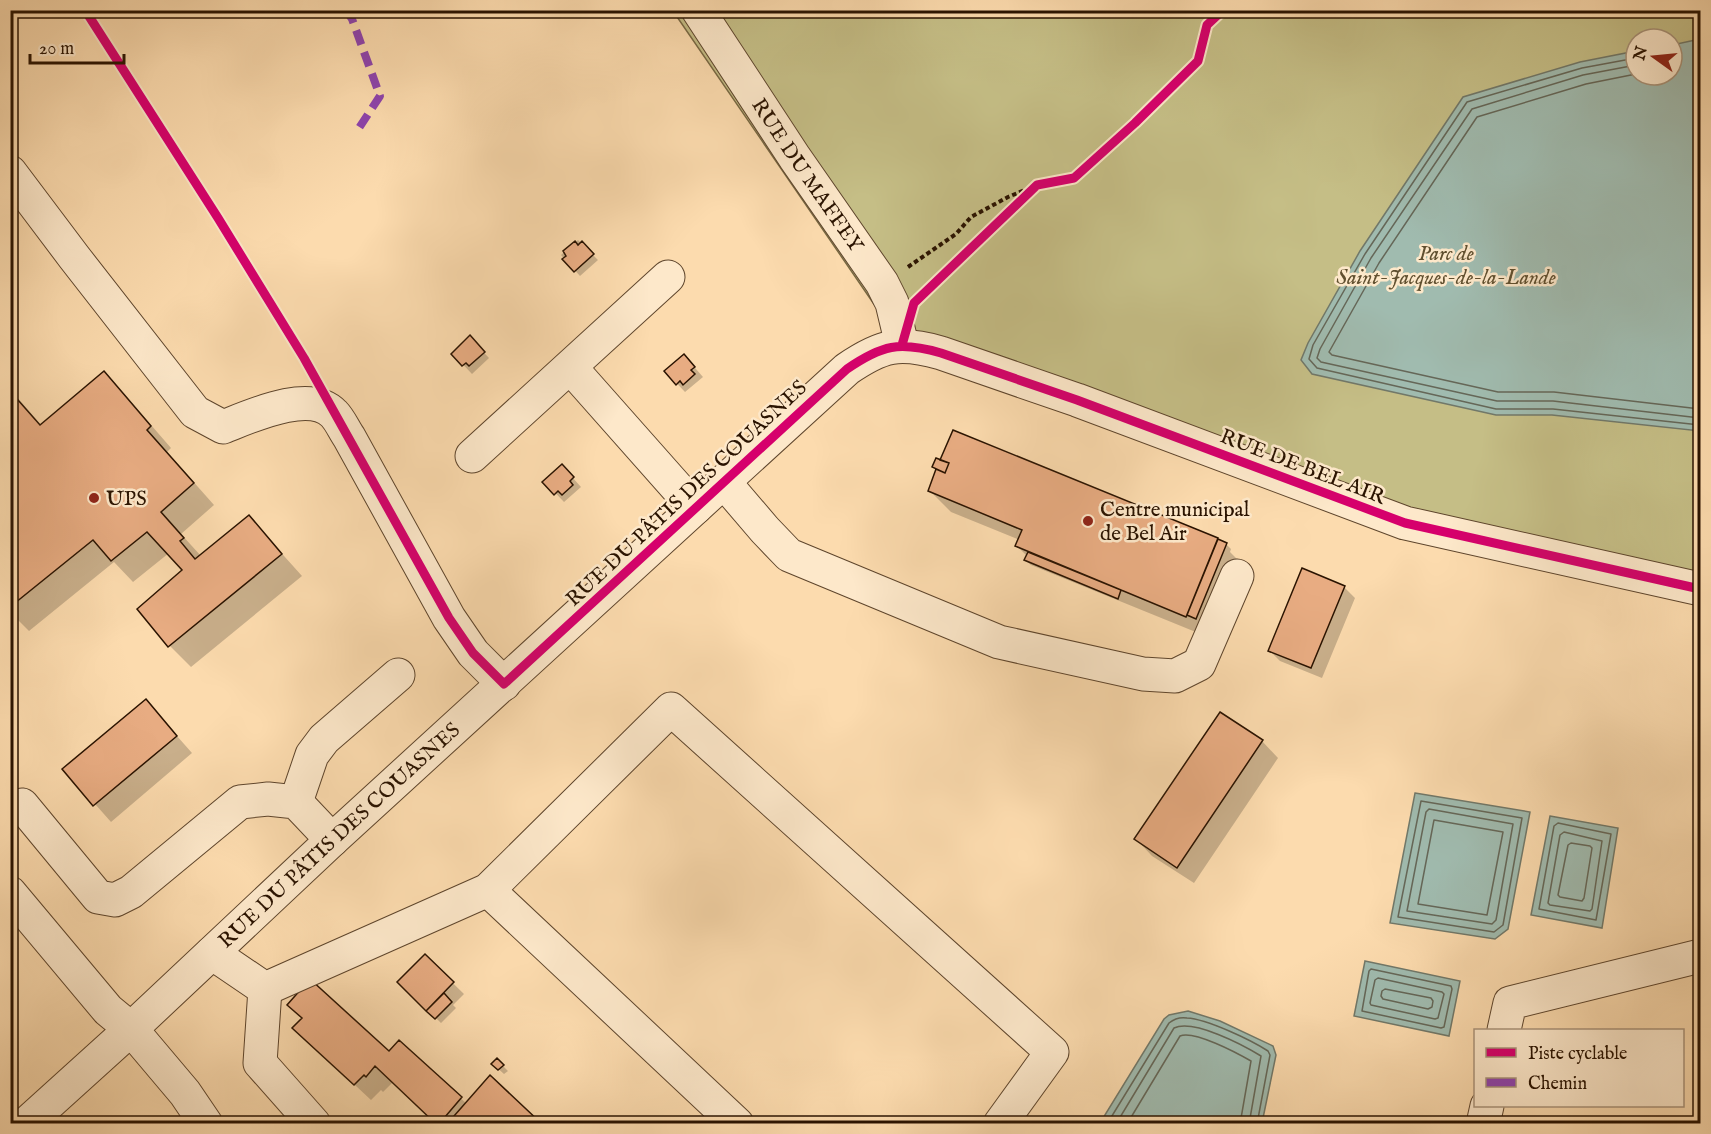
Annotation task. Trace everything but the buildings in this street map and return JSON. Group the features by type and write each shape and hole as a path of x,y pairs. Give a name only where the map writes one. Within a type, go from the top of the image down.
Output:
{"street":[{"name":"RUE DU MAFFEY","path":"698,10 795,158 882,283 892,303 902,345"},
{"path":"10,172 195,412 223,428 280,406 305,404 319,406 333,412 449,618 473,653 504,684"},
{"path":"472,456 668,277"},
{"name":"RUE DU PÂTIS DES COUASNES","path":"26,1124 332,840 847,369 864,357 884,348 902,345"},
{"name":"RUE DE BEL AIR","path":"902,345 922,347 1077,400 1405,523 1701,588"},
{"path":"571,368 695,508"},
{"path":"724,482 789,555 999,642 1143,674 1174,676 1199,664 1237,576"},
{"path":"296,801 312,755 324,739 398,675"},
{"path":"265,989 488,890 670,709 1052,1052 1000,1124"},
{"path":"22,805 98,897 115,900 131,892 240,802 268,799 296,801 332,840"},
{"path":"488,890 737,1124"},
{"path":"10,893 108,1010 131,1029 185,1093 206,1124"},
{"path":"212,953 265,989"},
{"path":"1504,1029 1510,1003 1701,956"},
{"path":"265,989 260,1063 314,1124"},
{"path":"1484,1124 1487,1107"}],"path":[{"path":"882,283 925,258 956,234 971,217 991,205 1037,185"}],"green space":[{"name":"Parc de Saint-Jacques-de-la-Lande","path":"673,11 1700,11 1700,589 1471,539 902,345"}],"water":[{"path":"1700,39 1700,431 1552,415 1496,415 1312,374 1301,360 1308,343 1360,251 1463,97 1580,62 1624,53 1624,87 1684,87 1684,42"},
{"path":"1415,793 1530,812 1508,929 1495,939 1390,923"},
{"path":"1550,816 1618,828 1602,928 1531,915"},
{"path":"1365,961 1460,981 1449,1036 1354,1016"},
{"path":"1188,1011 1220,1021 1273,1046 1276,1055 1262,1123 1100,1123 1164,1019 1169,1015"}],"marked path":[{"path":"346,10 352,19 380,96 359,128"}],"cycle path":[{"path":"85,10 304,358 449,618 473,653 504,684 847,369 881,350 902,346 941,353 1077,400 1405,523 1700,589"},
{"path":"902,345 914,303 1037,185 1074,178 1135,123 1198,61 1207,25 1223,10"}],"place":[{"name":"UPS","path":"94,498"},
{"name":"Centre municipal de Bel Air","path":"1088,521"}]}
